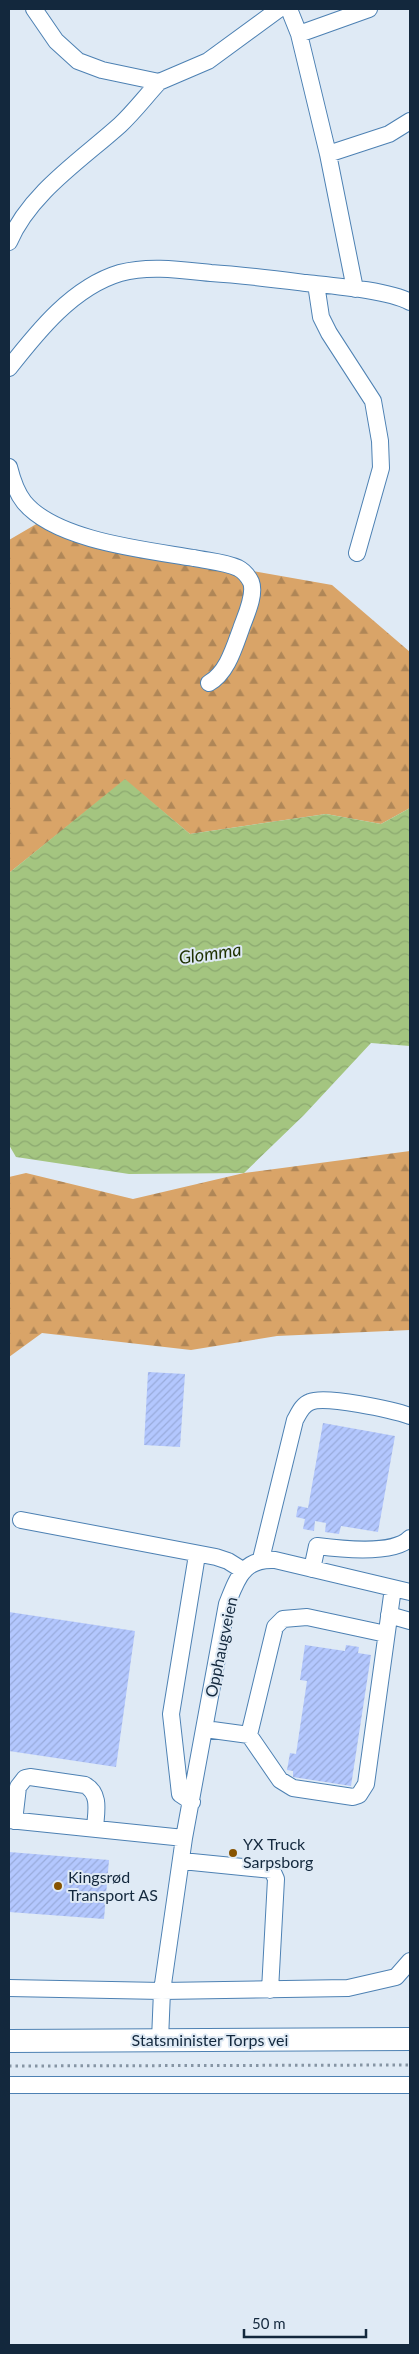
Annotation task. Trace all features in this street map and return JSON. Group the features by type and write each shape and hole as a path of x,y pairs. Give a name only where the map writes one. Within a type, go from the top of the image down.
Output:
{"highway":[{"name":"Statsminister Torps vei","path":"9,2041 410,2039"}],"street":[{"path":"34,9 56,41 78,61 102,70 159,82"},
{"path":"9,242 14,230 47,188 122,123 159,82 208,61 279,9"},
{"path":"289,9 299,34 328,154 356,288"},
{"path":"299,34 369,9"},
{"path":"328,154 389,134 410,121"},
{"path":"9,368 26,346 84,289 120,273 177,269 356,288 410,302"},
{"path":"316,284 321,317 329,333 374,401 380,441 381,468 357,553"},
{"path":"9,467 17,491 24,502 36,512 58,525 81,535 118,545 229,565 247,574 252,588 245,617 222,674 209,683"},
{"path":"410,1416 332,1400 317,1400 308,1403 295,1420 261,1559 410,1592"},
{"path":"21,1520 228,1561 244,1571"},
{"path":"312,1569 317,1546 350,1550 391,1547 399,1546 410,1538"},
{"path":"192,1802 180,1794 171,1714 197,1555"},
{"name":"Opphaugveien","path":"160,2040 162,1991 184,1838 227,1604 235,1584 250,1563 261,1559"},
{"path":"205,1729 249,1735 280,1780 293,1788 352,1796 359,1795 366,1784 393,1588"},
{"path":"389,1616 410,1621"},
{"path":"249,1735 275,1627 283,1619 307,1617 386,1634"},
{"path":"96,1828 97,1799 91,1788 86,1785 30,1777 25,1778 18,1787 11,1820 184,1838"},
{"path":"182,1861 272,1870 276,1879 270,1990"},
{"path":"9,1988 162,1991 348,1988 396,1978 410,1961"},
{"path":"9,2085 410,2086"}],"path":[{"path":"9,2066 410,2065"}],"green space":[{"path":"50,516 119,544 180,558 332,585 410,652 410,808 381,824 326,814 190,834 125,780 9,873 9,540"},
{"path":"410,1151 410,1330 277,1336 191,1350 42,1333 9,1357 9,1177 26,1173 133,1199 244,1173"}],"water":[{"name":"Glomma","path":"125,779 190,834 326,814 381,824 410,808 410,1046 371,1043 304,1115 244,1173 129,1174 16,1157 9,1145 9,873"}],"building":[{"path":"148,1372 185,1374 180,1447 144,1445"},
{"path":"323,1423 395,1436 378,1532 341,1526 339,1534 325,1532 326,1523 315,1521 314,1531 303,1529 305,1519 296,1517 298,1506 308,1508"},
{"path":"9,1612 135,1631 116,1767 9,1751"},
{"path":"305,1645 345,1651 346,1645 359,1647 358,1653 371,1655 351,1786 293,1777 293,1771 287,1770 290,1753 296,1754 307,1681 300,1680"},
{"name":"Kingsrød Transport AS","path":"9,1852 109,1860 104,1919 9,1912"}],"place":[{"name":"YX Truck Sarpsborg","path":"233,1853"},
{"name":"Kingsrød Transport AS","path":"58,1886"}]}
